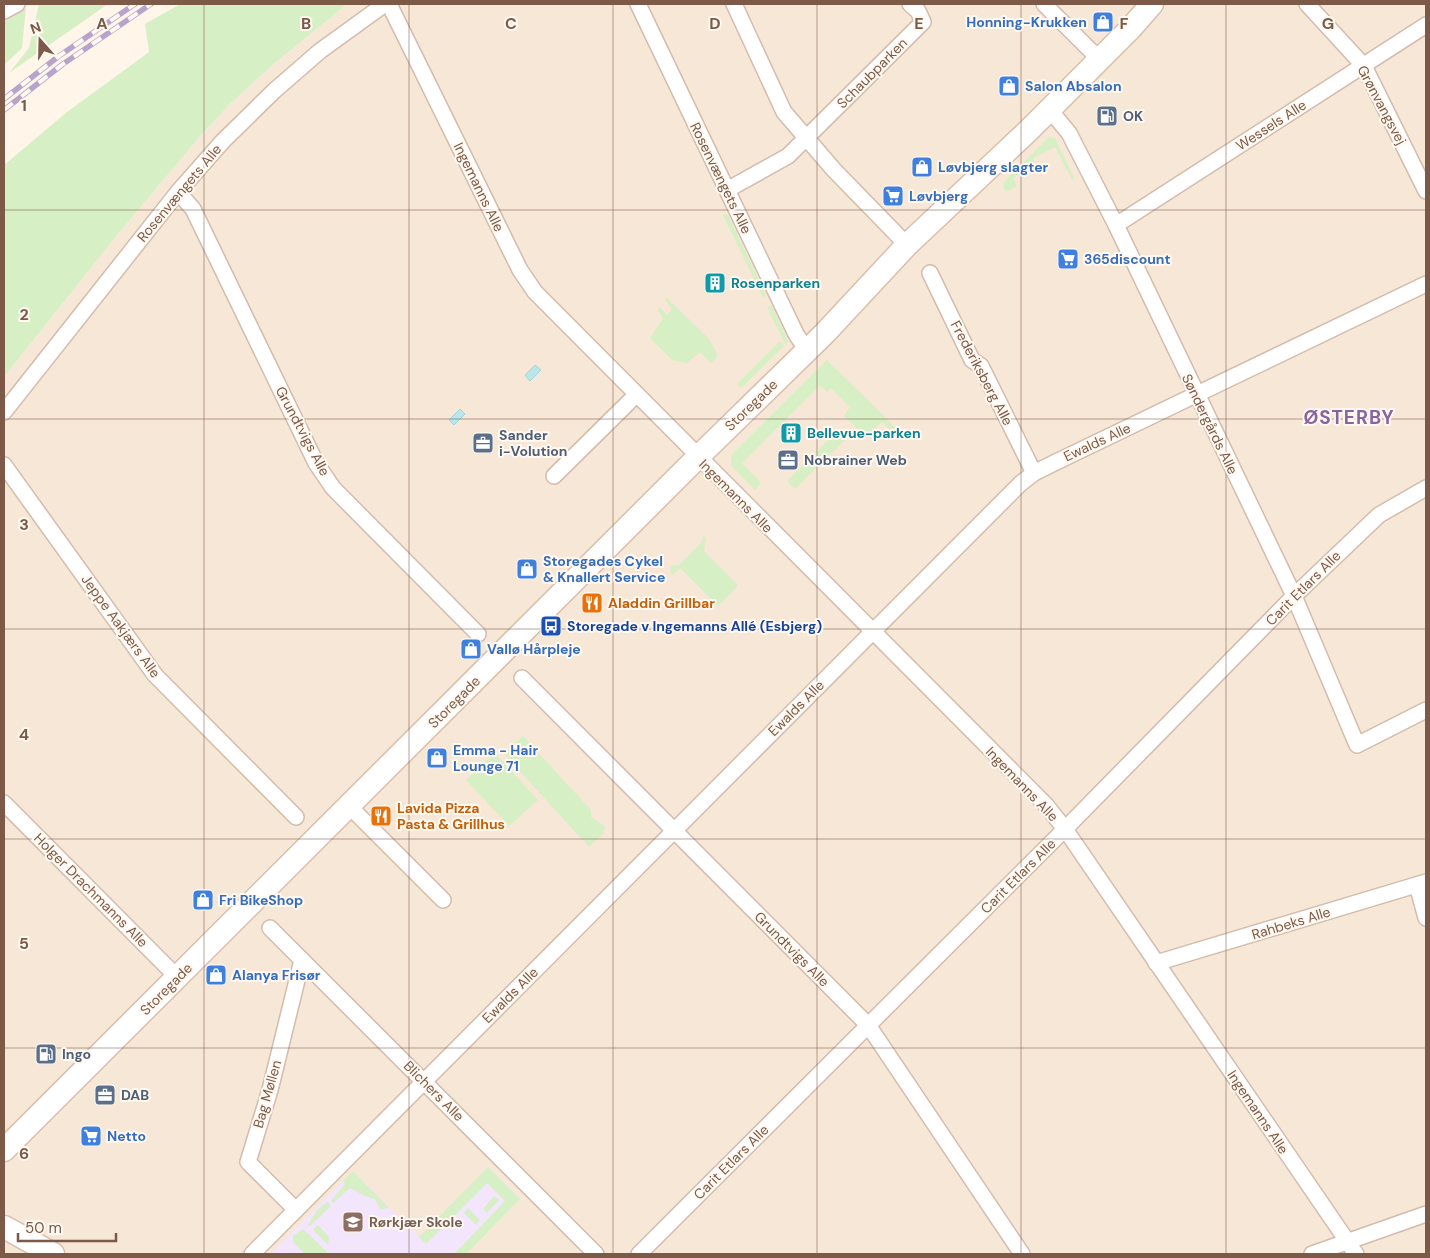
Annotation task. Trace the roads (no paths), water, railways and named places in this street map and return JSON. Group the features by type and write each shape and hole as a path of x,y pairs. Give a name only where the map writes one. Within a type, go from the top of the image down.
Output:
{"street":[{"path":"4,11 17,4"},
{"name":"Rosenvængets Alle","path":"4,412 178,192 223,141 274,91 320,51 385,4"},
{"name":"Ingemanns Alle","path":"389,4 527,282 871,632 1046,805 1065,829 1352,1248"},
{"name":"Rosenvængets Alle","path":"638,4 796,334 807,351"},
{"path":"734,4 784,112 806,139 907,245"},
{"name":"Schaubparken","path":"727,190 788,156 922,22 918,12 910,4"},
{"path":"1044,4 1100,60"},
{"name":"Storegade","path":"4,1150 698,457 807,351 907,245 1100,60 1152,4"},
{"name":"Grønvangsvej","path":"1307,4 1364,66 1426,191"},
{"name":"Wessels Alle","path":"1116,225 1426,25"},
{"name":"Søndergårds Alle","path":"1049,109 1069,133 1116,225 1294,596 1357,745 1426,710"},
{"name":"Grundtvigs Alle","path":"178,192 193,209 316,463 334,488 478,634"},
{"name":"Frederiksberg Alle","path":"930,273 972,360 981,366 1034,473"},
{"name":"Ewalds Alle","path":"252,1254 871,632 1034,473 1426,284"},
{"path":"554,476 636,395"},
{"name":"Jeppe Aakjærs Alle","path":"4,465 155,675 296,817"},
{"name":"Carit Etlars Alle","path":"639,1254 1065,829 1294,596 1379,515 1426,488"},
{"name":"Grundtvigs Alle","path":"522,678 868,1025 1022,1254"},
{"name":"Holger Drachmanns Alle","path":"4,803 178,977"},
{"path":"349,806 443,900"},
{"path":"1421,884 1426,918"},
{"name":"Rahbeks Alle","path":"1156,963 1421,884"},
{"name":"Blichers Alle","path":"270,928 596,1254"},
{"name":"Bag Møllen","path":"296,1210 248,1162 270,1090 302,960"},
{"path":"1312,1254 1352,1248 1426,1214"},
{"path":"4,1227 53,1254"}],"water":[{"path":"535,365 541,370 530,381 525,375"},
{"path":"460,409 465,414 454,425 449,420"}],"railway":[{"path":"4,99 59,56 135,4"},
{"path":"4,110 63,64 151,4"}],"place":[{"name":"Honning-Krukken","path":"1103,22"},
{"name":"Salon Absalon","path":"1009,86"},
{"name":"OK","path":"1107,116"},
{"name":"Løvbjerg slagter","path":"922,167"},
{"name":"Løvbjerg","path":"893,196"},
{"name":"365discount","path":"1068,259"},
{"name":"Rosenparken","path":"715,283"},
{"name":"Bellevue-parken","path":"791,433"},
{"name":"Sander i-Volution","path":"483,443"},
{"name":"Nobrainer Web","path":"788,460"},
{"name":"Storegades Cykel & Knallert Service","path":"527,569"},
{"name":"Aladdin Grillbar","path":"592,603"},
{"name":"Storegade v Ingemanns Allé (Esbjerg)","path":"551,626"},
{"name":"Vallø Hårpleje","path":"471,649"},
{"name":"Emma - Hair Lounge 71","path":"437,758"},
{"name":"Lavida Pizza Pasta & Grillhus","path":"381,816"},
{"name":"Fri BikeShop","path":"203,900"},
{"name":"Alanya Frisør","path":"216,975"},
{"name":"Ingo","path":"46,1054"},
{"name":"DAB","path":"105,1095"},
{"name":"Netto","path":"91,1136"},
{"name":"Rørkjær Skole","path":"353,1222"}],"district":[{"name":"ØSTERBY","path":"1349,417"}]}
